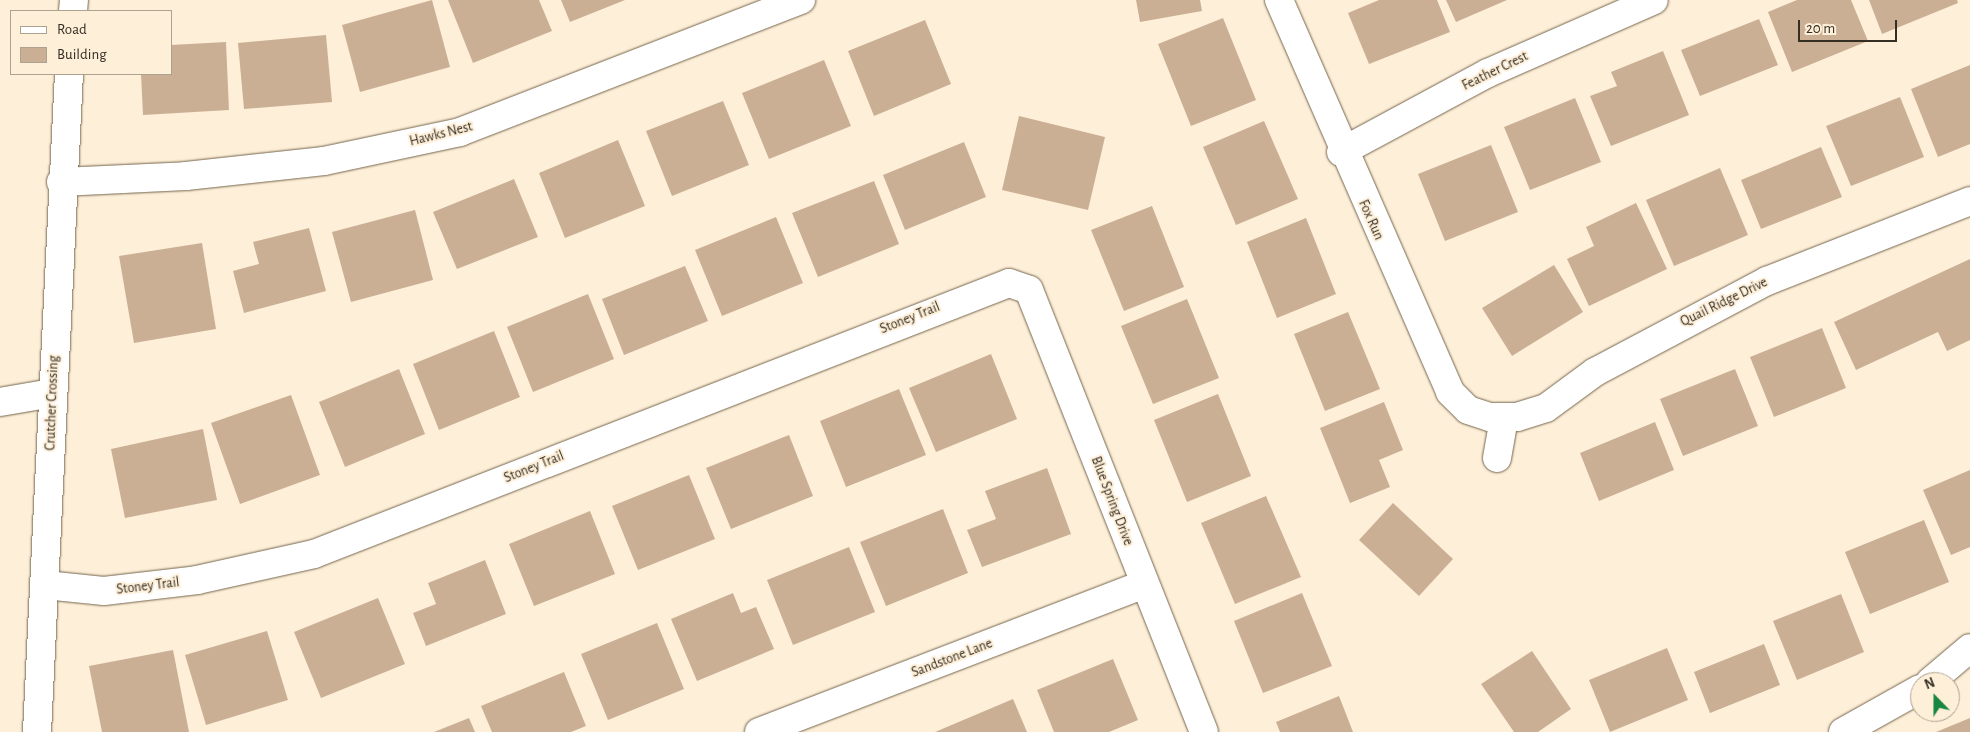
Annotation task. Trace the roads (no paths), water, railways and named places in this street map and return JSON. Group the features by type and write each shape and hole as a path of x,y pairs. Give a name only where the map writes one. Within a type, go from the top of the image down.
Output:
{"street":[{"name":"Hawks Nest","path":"61,182 186,176 324,161 460,132 801,0"},
{"name":"Fox Run","path":"1279,0 1342,152 1450,392 1468,410 1497,418"},
{"name":"Feather Crest","path":"1342,152 1488,73 1654,0"},
{"name":"Crutcher Crossing","path":"37,732 45,585 61,182 69,75"},
{"name":"Quail Ridge Drive","path":"1497,418 1546,408 1603,367 1767,281 1970,201"},
{"name":"Blue Spring Drive","path":"1008,283 1029,290 1204,732"},
{"name":"Stoney Trail","path":"45,585 104,591 197,580 314,554 1008,283"},
{"path":"0,402 52,394"},
{"path":"1497,418 1497,458"},
{"name":"Sandstone Lane","path":"759,732 1144,584"},
{"path":"1942,672 1970,648"},
{"path":"1843,732 1910,695"}]}
